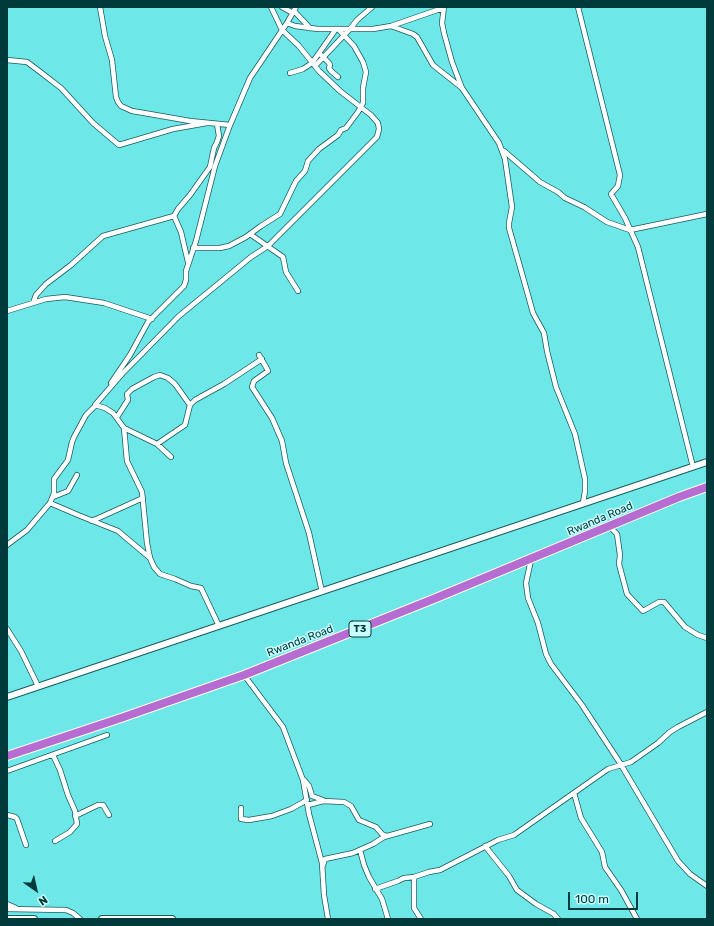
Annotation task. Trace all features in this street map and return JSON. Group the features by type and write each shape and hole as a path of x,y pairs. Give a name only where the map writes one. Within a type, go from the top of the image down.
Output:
{"highway":[{"name":"Rwanda Road","path":"7,756 244,675 530,560 679,497 707,487"}],"street":[{"path":"100,7 105,36 112,60 116,99 119,104 124,108 144,113 230,125"},
{"path":"7,545 27,530 50,503 53,497 54,479 68,460 74,437 86,415 122,374 179,316 235,270 268,246 377,137 379,130 378,123 361,106 340,91 313,64 299,46 282,30 271,7"},
{"path":"282,7 294,10 310,28"},
{"path":"290,73 313,64 350,29 356,20 372,7"},
{"path":"578,7 620,175 618,186 611,194 638,247 693,467"},
{"path":"287,23 295,26 310,28 376,29 391,26 444,8 442,24 444,33 452,62 462,88 502,150 507,166 512,207 509,228 528,295 534,313 544,333 556,387 575,434 585,479 583,503"},
{"path":"97,404 119,372 142,332 152,319 182,288 186,280 186,271 215,166 230,125 250,78 294,10"},
{"path":"391,26 415,35 433,65 462,88"},
{"path":"193,248 220,248 229,246 250,234 282,212 296,181 304,171 308,161 319,149 338,135 341,130 346,128 361,106 363,97 363,83 366,72 363,62 354,46 337,29"},
{"path":"321,55 337,29"},
{"path":"321,55 330,63 328,68 330,72 338,77"},
{"path":"7,60 27,62 39,71 61,88 93,123 118,145 173,129 207,123"},
{"path":"33,303 36,295 46,284 71,266 103,236 174,216 178,208 210,167 218,136 217,124"},
{"path":"502,150 540,182 558,192 565,198 584,207 607,222 630,230 707,214"},
{"path":"174,216 181,232 189,264"},
{"path":"250,234 283,257 286,272 298,291"},
{"path":"7,311 46,299 65,297 86,299 118,307 152,319"},
{"path":"157,444 185,425 190,405 195,400 224,384 260,357 268,369 268,372 254,381 252,387 272,418 282,441 286,463 308,533 322,592"},
{"path":"117,417 128,400 127,394 132,389 157,376 162,376 171,380 178,387 190,405"},
{"path":"97,404 110,410 117,417 124,428 127,461 141,488 150,558 154,567 160,574 201,588 220,626"},
{"path":"124,428 157,444 171,457"},
{"path":"7,697 707,462"},
{"path":"53,497 68,491 77,475"},
{"path":"92,521 143,498"},
{"path":"50,503 78,516 118,531 150,558"},
{"path":"610,527 617,534 620,555 619,564 627,594 643,611 659,602 664,602 685,627 698,635 707,638"},
{"path":"530,560 526,583 527,594 538,623 546,654 551,664 582,705 621,766 678,861 690,874 707,886"},
{"path":"7,629 21,651 38,686"},
{"path":"244,675 283,727 302,778 322,866 324,895 328,919"},
{"path":"375,889 404,878 414,877 445,867 485,846 505,837 514,835 608,769 631,762 678,727 707,712"},
{"path":"7,771 107,735"},
{"path":"53,754 60,770 77,824 66,835 55,841"},
{"path":"302,778 309,786 312,796 326,801"},
{"path":"574,793 581,818 602,852 605,867 621,890 637,919"},
{"path":"241,808 241,819 249,820 272,816 308,802 344,802 356,812 359,820 376,827 382,834 387,836"},
{"path":"75,816 98,805 103,805 109,815"},
{"path":"7,815 17,819 26,845"},
{"path":"322,866 325,859 353,853 387,836 430,824"},
{"path":"485,846 509,876 517,890 536,904 554,914 558,919"},
{"path":"360,850 364,865 375,889 382,899 388,919"},
{"path":"414,877 414,908 421,919"},
{"path":"7,904 19,910"},
{"path":"7,909 66,910 73,913 80,919"},
{"path":"7,919 34,919"},
{"path":"102,919 172,919"}]}
